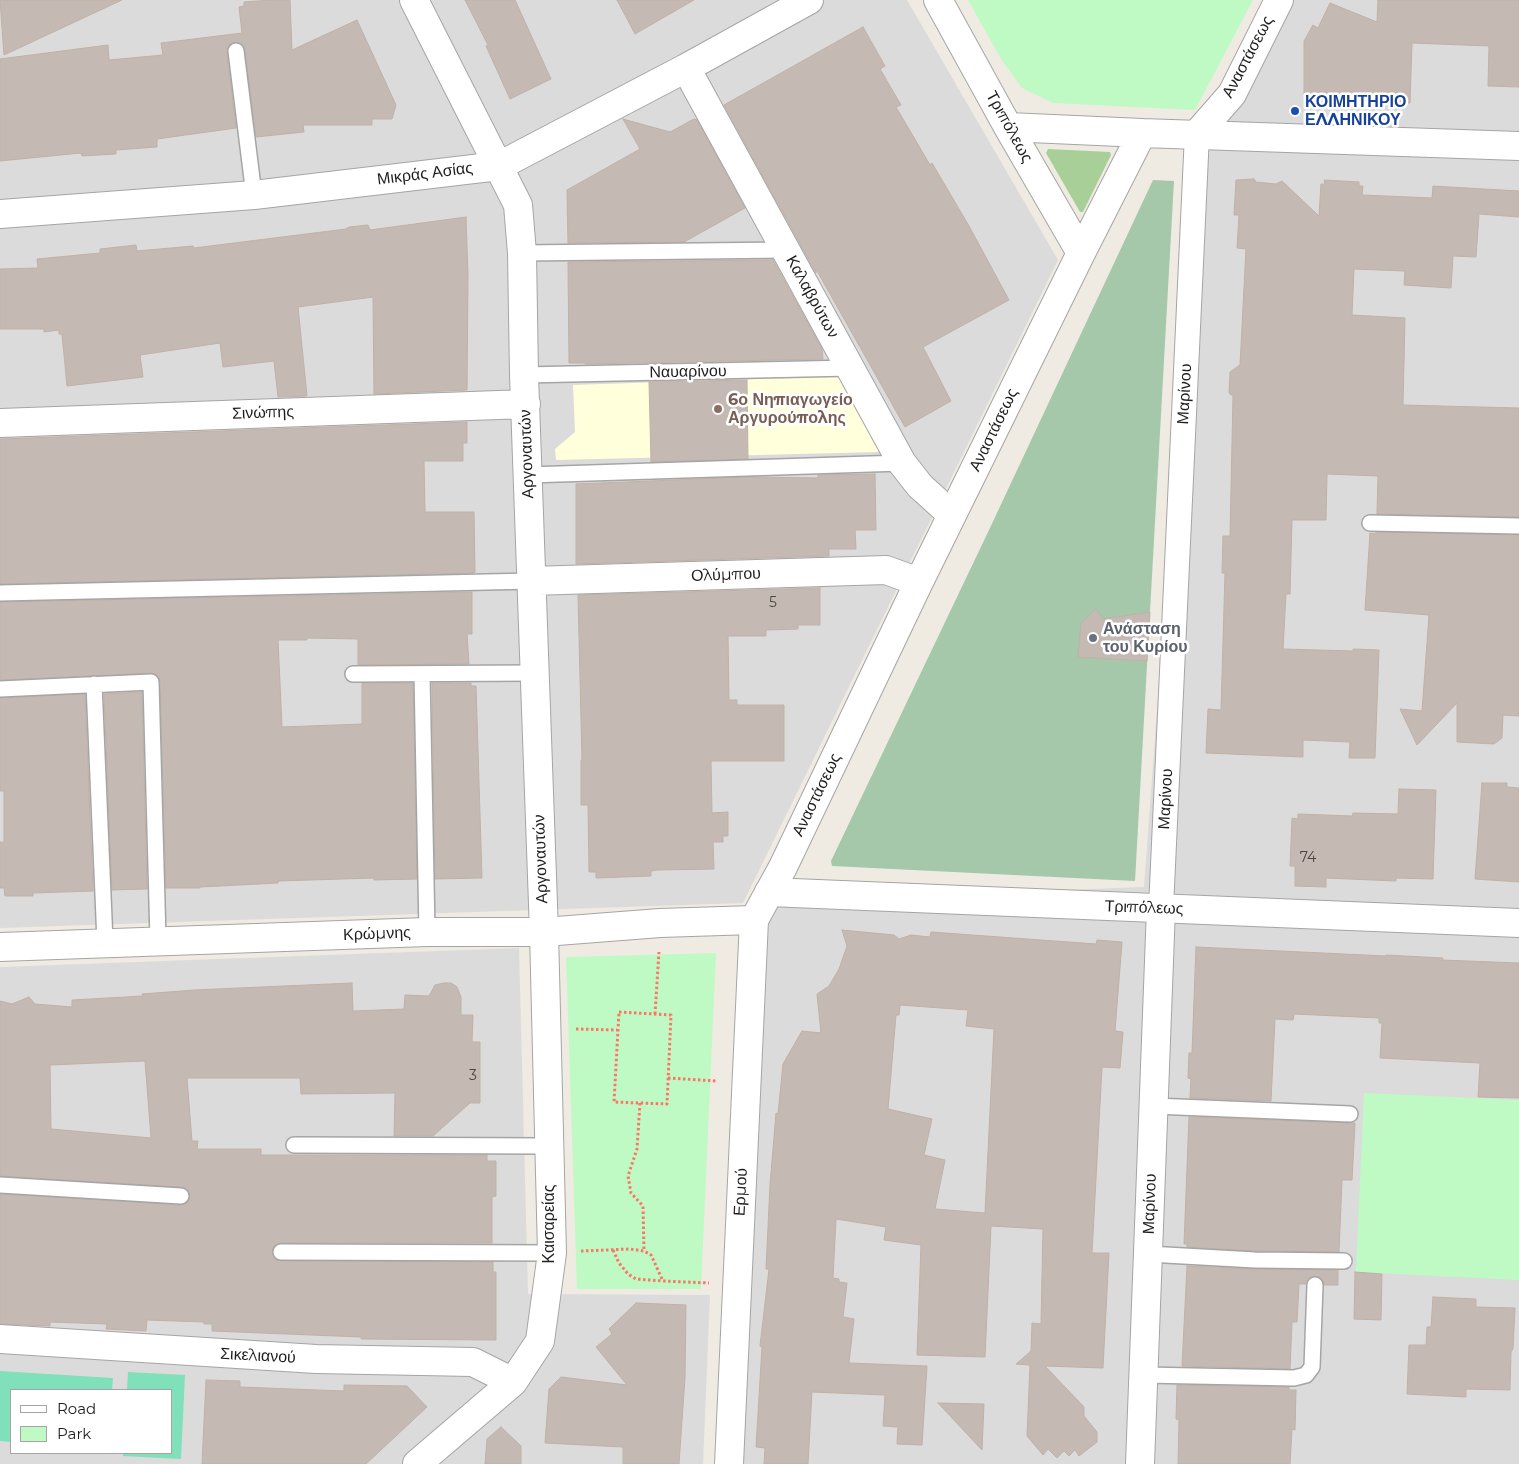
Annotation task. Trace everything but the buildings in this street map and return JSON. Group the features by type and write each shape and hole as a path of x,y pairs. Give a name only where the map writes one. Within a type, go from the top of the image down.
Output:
{"street":[{"name":"Αργοναυτών","path":"414,0 518,206 522,254 524,375 544,932"},
{"name":"Μικράς Ασίας","path":"0,214 254,195 499,166 686,68 809,0"},
{"name":"Τριπόλεως","path":"938,0 1008,127 1081,253"},
{"name":"Αναστάσεως","path":"1197,134 1232,94 1278,0"},
{"name":"Καλαβρύτων","path":"686,68 852,368 902,463 920,486 952,515"},
{"path":"1008,127 1519,146"},
{"name":"Αναστάσεως","path":"754,920 783,868 919,582 1142,133"},
{"name":"Μαρίνου","path":"1140,1464 1161,908 1197,134"},
{"name":"Σινώπης","path":"0,423 526,404"},
{"name":"Ολύμπου","path":"531,581 886,570 919,582"},
{"name":"Τριπόλεως","path":"769,892 1519,924"},
{"name":"Κρώμνης","path":"0,947 427,932 544,932 754,920"},
{"name":"Ερμού","path":"729,1464 754,920"},
{"name":"Καισαρείας","path":"418,1464 513,1382 540,1341 552,1253 544,932"},
{"name":"Σικελιανού","path":"0,1339 316,1359 473,1362 513,1382"}],"lane":[{"path":"236,51 254,195"},
{"path":"522,254 787,250"},
{"name":"Ναυαρίνου","path":"524,375 852,368"},
{"path":"528,475 902,463"},
{"path":"1370,523 1519,526"},
{"path":"0,593 531,581"},
{"path":"353,674 534,673"},
{"path":"422,674 427,932"},
{"path":"0,689 151,682 158,940"},
{"path":"94,684 105,942"},
{"path":"1154,1106 1350,1114"},
{"path":"294,1145 548,1146"},
{"path":"0,1185 182,1196"},
{"path":"281,1252 552,1253"},
{"path":"1148,1254 1255,1260 1344,1260"},
{"path":"1144,1375 1294,1378 1306,1375 1312,1367 1315,1285"}],"path":[{"path":"656,1014 660,924"},
{"path":"619,1012 671,1015 667,1104 614,1102 617,1030 619,1012"},
{"path":"546,1029 617,1030"},
{"path":"668,1078 746,1083"},
{"path":"640,1103 637,1148 628,1176 631,1193 643,1206 644,1251"},
{"path":"613,1250 619,1263 628,1274 636,1279 737,1284"},
{"path":"552,1253 613,1250 644,1251 651,1255 663,1281"}],"shaded area":[{"path":"0,0 907,0 1058,260 743,903 0,928"},
{"path":"1279,0 1519,0 1519,1464 733,1464 761,1010 771,901 1144,887 1199,136"},
{"path":"1153,180 1174,181 1135,881 832,866 831,861"},
{"name":"6ο Νηπιαγωγείο Αργυρούπολης","path":"846,376 878,438 878,452 556,460 555,449 575,432 573,385"},
{"path":"519,948 528,1294 710,1295 703,1464 0,1464 0,967"}],"green space":[{"path":"968,0 1253,0 1195,110 1053,103 1022,88 1001,59"},
{"path":"1048,149 1110,152 1111,155 1083,212 1080,212 1046,153"},
{"path":"716,953 701,1289 577,1289 566,957"},
{"path":"1364,1093 1519,1100 1519,1280 1356,1272"},
{"path":"0,1371 113,1378 112,1389 10,1389 10,1442 0,1441"},
{"path":"128,1372 185,1375 181,1459 123,1456 123,1454 172,1454 172,1389 127,1389"}],"place":[{"name":"ΚΟΙΜΗΤΗΡΙΟ ΕΛΛΗΝΙΚΟΥ","path":"1295,111"},
{"name":"6ο Νηπιαγωγείο Αργυρούπολης","path":"718,409"},
{"name":"Ανάσταση του Κυρίου","path":"1093,638"}]}
